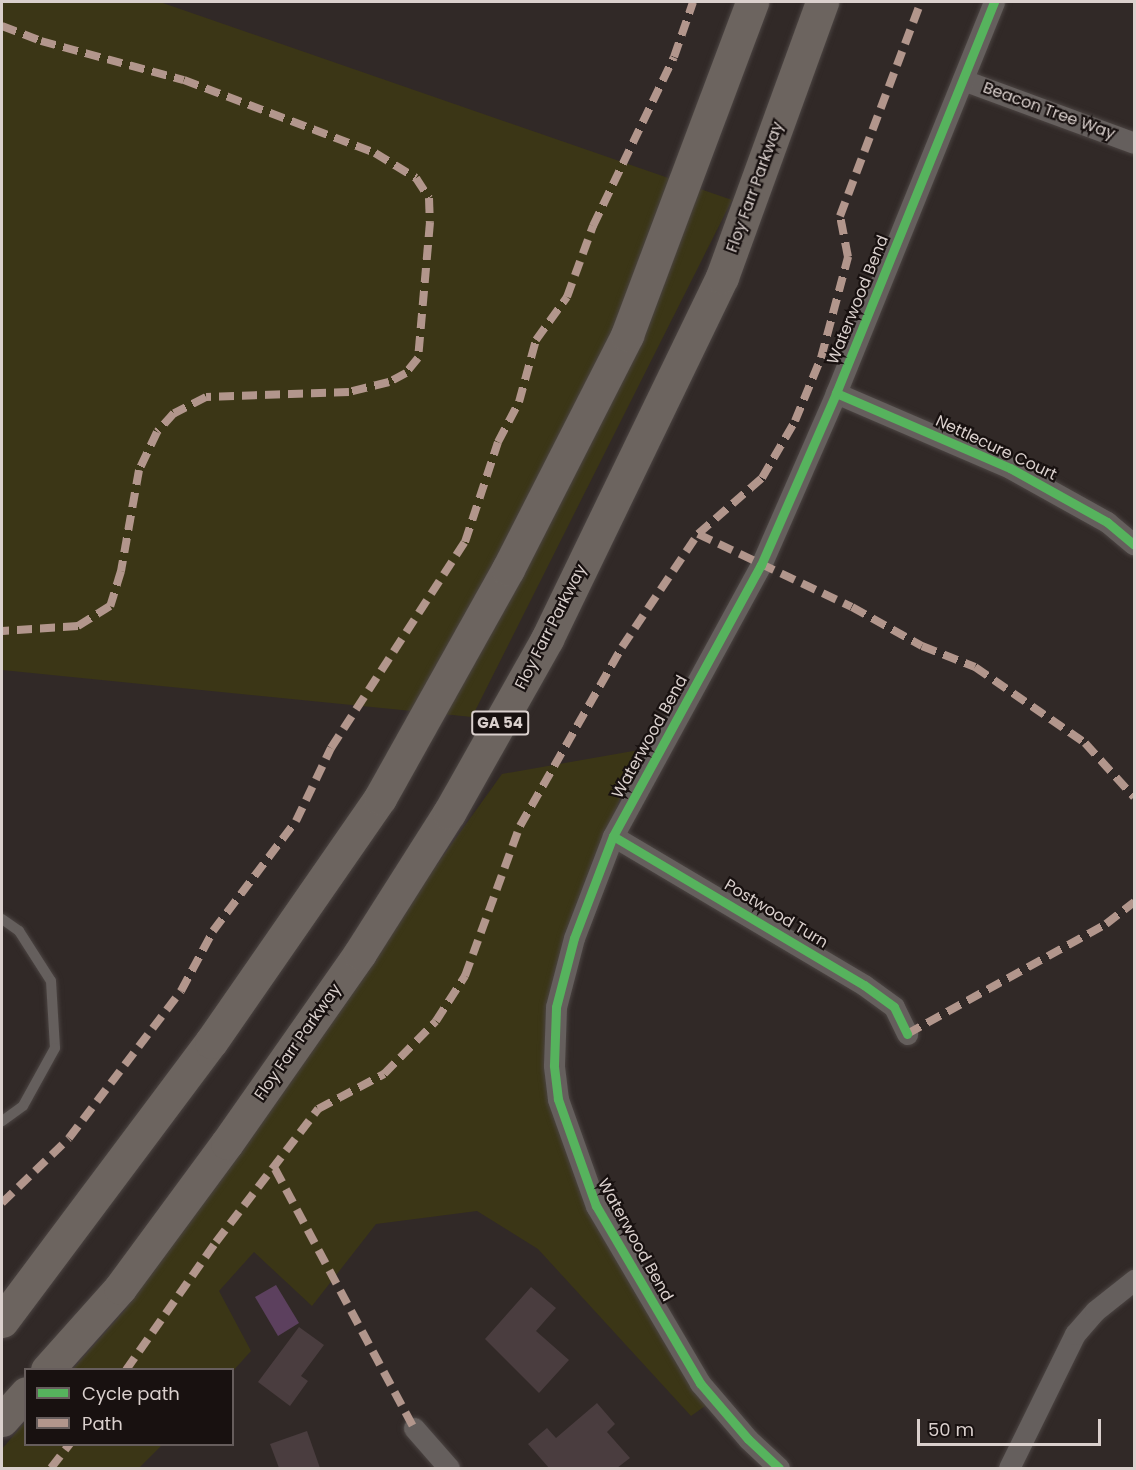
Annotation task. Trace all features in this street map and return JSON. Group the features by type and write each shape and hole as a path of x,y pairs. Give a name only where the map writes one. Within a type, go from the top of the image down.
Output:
{"main road":[{"path":"2,1321 211,1042 380,798 508,569 627,335 752,2"},
{"name":"Floy Farr Parkway","path":"49,1368 120,1288 227,1143 360,953 449,813 547,639 722,277 822,2"},
{"path":"2,1420 24,1395"}],"street":[{"name":"Waterwood Bend","path":"779,1468 748,1439 700,1383 596,1206 558,1099 554,1065 556,1007 574,938 613,836 761,565 836,393 994,2"},
{"name":"Beacon Tree Way","path":"963,80 1134,142"},
{"name":"Nettlecure Court","path":"836,393 1010,468 1107,522 1134,544"},
{"name":"Postwood Turn","path":"613,836 864,986 894,1007 907,1034"},
{"path":"1009,1468 1075,1334 1095,1311 1134,1280"},
{"path":"414,1428 449,1468"}],"lane":[{"path":"2,919 19,931 51,981 55,1048 23,1106 2,1121"}],"shaded area":[{"path":"2,2 160,2 732,200 472,717 2,670"},
{"path":"639,750 560,953 545,1065 593,1215 708,1404 691,1416 538,1249 477,1211 376,1224 312,1306 254,1252 219,1291 251,1351 234,1370 234,1368 74,1368 125,1310 338,1013 387,934 502,774"},
{"path":"276,1285 299,1323 278,1336 255,1297"},
{"path":"24,1423 24,1446 161,1446 139,1468 2,1468 2,1449"}],"building":[{"path":"531,1287 556,1308 536,1331 569,1360 539,1393 485,1339"},
{"path":"299,1327 324,1345 301,1376 308,1381 290,1406 258,1382"},
{"path":"597,1403 615,1424 607,1432 630,1458 617,1468 549,1468 528,1444 547,1428 556,1438"},
{"path":"307,1431 320,1468 279,1468 270,1444"}],"marked path":[{"path":"2,1203 69,1138 181,991 213,931 296,821 331,748 465,542 498,442 519,402 536,340 567,297 593,226 674,57 693,2"},
{"path":"127,1368 216,1242 318,1109 384,1074 436,1021 465,976 520,826 622,647 698,534 762,478 795,421 821,358 848,257 840,216 921,2"},
{"path":"2,26 41,41 184,80 375,153 416,178 429,198 430,222 418,358 406,373 389,382 349,392 206,397 174,413 157,432 139,470 121,571 110,606 78,626 2,631"},
{"path":"698,534 852,607 922,646 975,667 1085,743 1134,797"},
{"path":"907,1034 1106,924 1134,902"},
{"path":"275,1169 414,1428"},
{"path":"51,1468 68,1446"}],"cycle path":[{"path":"779,1468 748,1439 700,1383 596,1206 558,1099 554,1065 556,1007 574,938 613,836 761,565 836,393 994,2"},
{"path":"836,393 1010,468 1107,522 1134,545"},
{"path":"613,836 864,985 894,1007 907,1034"}]}
